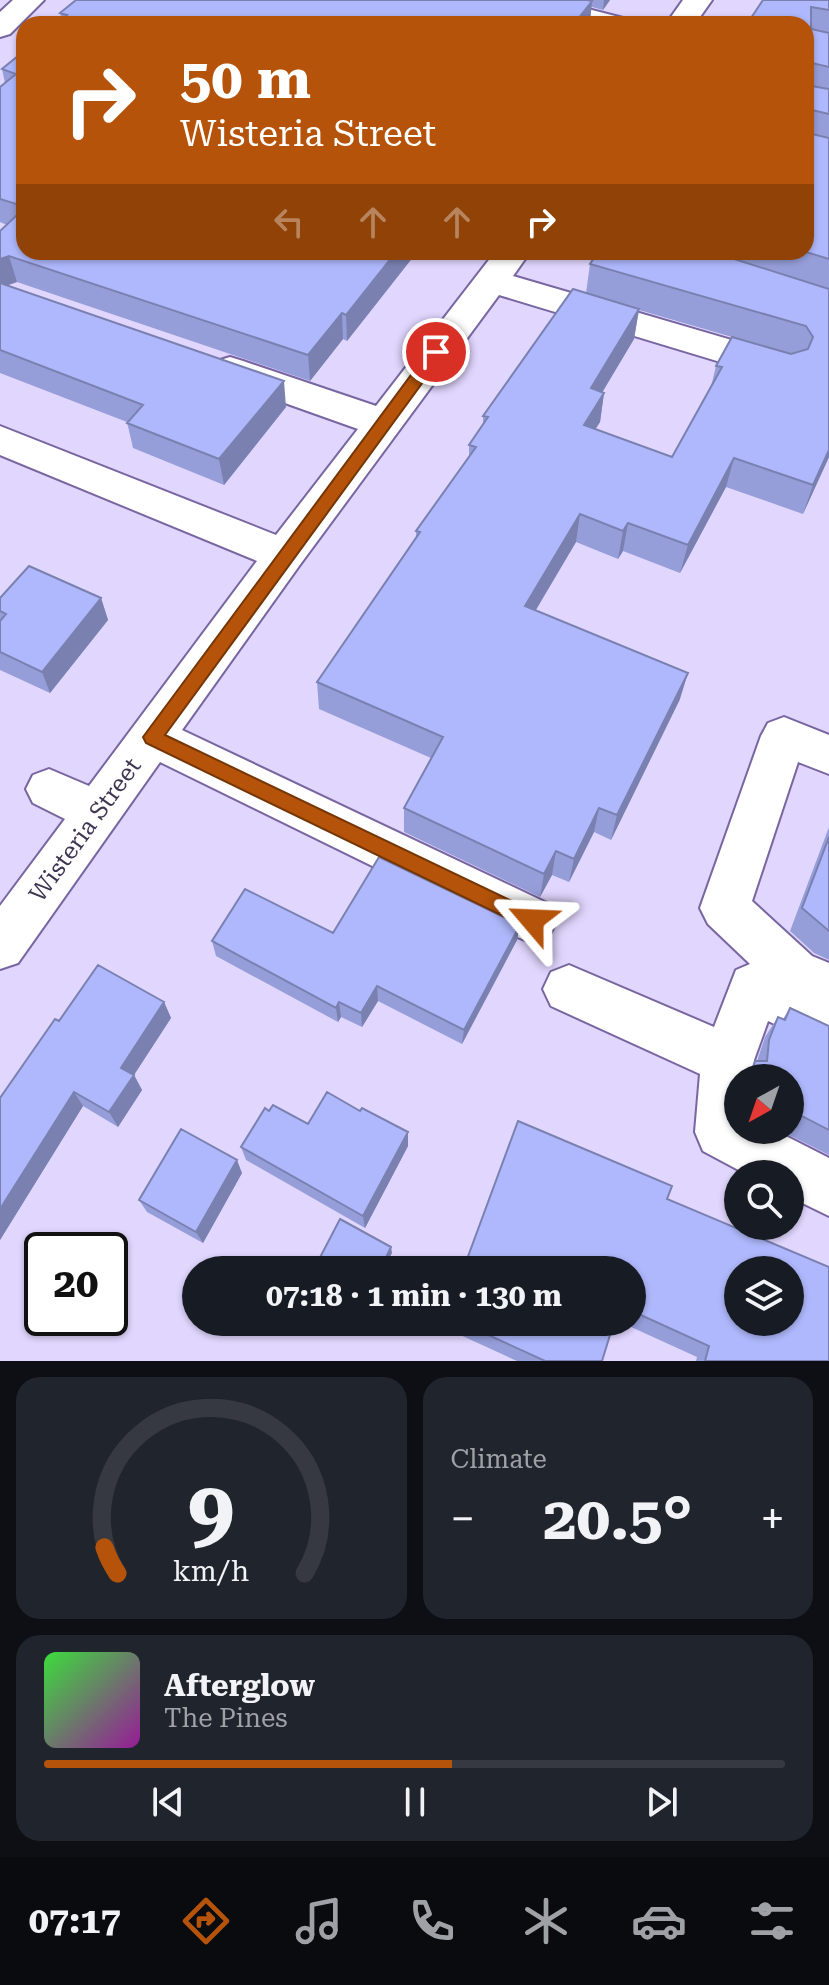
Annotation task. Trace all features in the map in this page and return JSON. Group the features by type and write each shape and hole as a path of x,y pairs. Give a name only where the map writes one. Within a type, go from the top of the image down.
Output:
{"street":[{"path":"0,28 30,0"},
{"path":"519,0 582,16"},
{"path":"501,267 783,368"},
{"name":"Wisteria Street","path":"0,946 284,555 501,267"},
{"path":"194,358 383,423"},
{"path":"0,440 284,555"},
{"path":"829,755 784,736 725,908 794,973 829,988"},
{"path":"152,737 532,920"},
{"path":"49,789 98,812"},
{"path":"829,1025 754,987 728,1060 722,1132 829,1188"},
{"path":"569,989 728,1060"}],"building":[{"path":"76,0 592,1 580,16 66,16 60,13"},
{"path":"763,0 829,0 829,10 811,7 811,16 752,16"},
{"path":"814,30 829,33 829,67 814,63"},
{"path":"16,58 16,74 2,69"},
{"path":"16,74 16,204 0,199 0,87"},
{"path":"814,86 829,89 829,114 814,110"},
{"path":"814,134 829,138 829,259 814,254"},
{"path":"16,216 16,258 9,256 0,259 0,231"},
{"path":"21,260 390,260 346,315 342,313 308,355"},
{"path":"593,260 737,260 829,289 829,450 813,485 734,458 688,545 628,523 623,531 580,514 525,606 688,673 617,815 599,808 574,859 556,851 544,874 404,808 443,737 317,682 420,532 416,531 476,447 469,445 488,417 483,416 573,289 639,309 591,388 604,393 584,425 672,457 722,367 716,366 732,337 791,354 808,349 813,337 806,326 590,264"},
{"path":"0,283 284,381 219,459 127,423 143,405 0,350"},
{"path":"29,566 101,598 42,672 0,652 0,621 6,614 0,611 0,598"},
{"path":"829,837 829,931 802,908"},
{"path":"379,857 520,925 464,1030 377,986 361,1013 339,1002 336,1008 212,941 245,889 333,933"},
{"path":"98,965 164,1002 121,1068 134,1075 109,1112 74,1092 0,1209 0,1098 55,1019 59,1021"},
{"path":"790,1008 829,1026 829,1130 804,1117 804,1064 754,1064 755,1061 767,1061 769,1040 778,1017 785,1020"},
{"path":"327,1092 360,1111 362,1108 408,1132 363,1216 241,1147 265,1108 269,1111 273,1105 308,1124"},
{"path":"518,1121 672,1186 667,1199 724,1223 724,1240 765,1240 803,1256 724,1256 724,1336 804,1336 804,1257 829,1267 829,1361 705,1361 709,1346 646,1317 646,1256 468,1256"},
{"path":"181,1129 237,1160 196,1232 139,1200"},
{"path":"340,1219 391,1247 387,1256 321,1256"},
{"path":"491,1336 610,1336 602,1361 545,1361"}],"route":[{"path":"436,352 152,737 532,920"}]}
